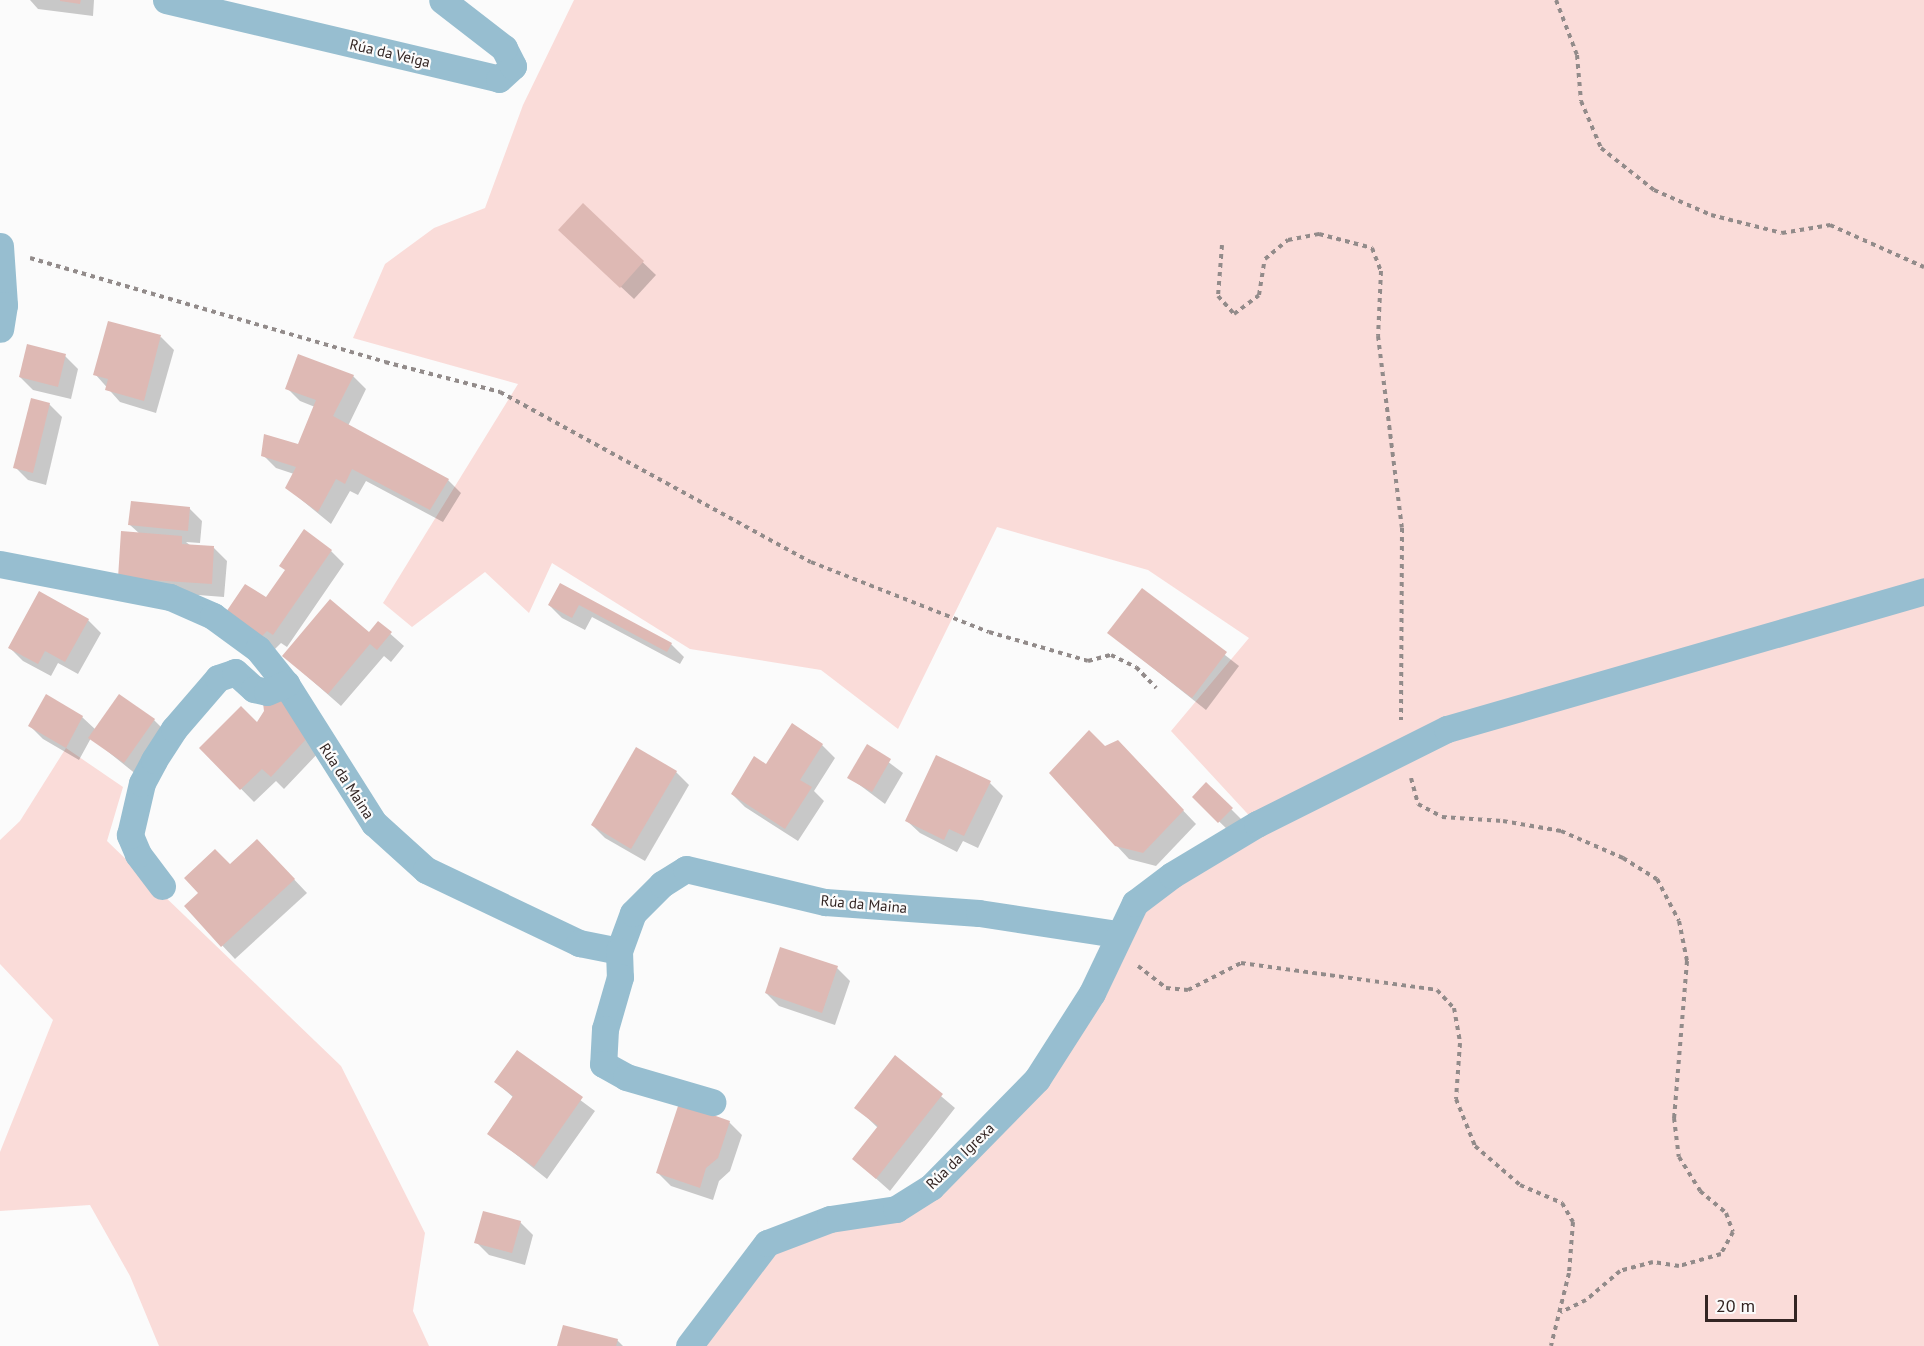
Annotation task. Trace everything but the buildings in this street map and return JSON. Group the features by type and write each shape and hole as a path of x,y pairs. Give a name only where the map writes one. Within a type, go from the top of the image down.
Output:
{"street":[{"name":"Rúa da Veiga","path":"166,0 499,79 513,66 504,48 442,0"},
{"path":"0,247 4,305 0,329"},
{"name":"Rúa da Maina","path":"0,564 170,597 213,616 258,649 286,684 374,823 426,870 579,944 619,951"},
{"name":"Rúa da Igrexa","path":"689,1346 767,1243 830,1219 896,1209 931,1187 1037,1079 1092,993 1117,934 1135,903 1172,875 1257,824 1447,729 1924,591"},
{"path":"162,886 138,854 130,835 142,783 154,760 174,729 218,678 235,672 254,689 267,692 286,684"},
{"name":"Rúa da Maina","path":"712,1102 626,1077 603,1064 605,1029 620,977 619,951 633,913 662,884 686,869 825,902 979,913 1117,934"}],"path":[{"path":"1556,0 1577,55 1581,101 1601,148 1654,190 1711,215 1782,233 1830,225 1924,267"},
{"path":"0,247 385,362 500,392 811,562 989,632 1088,661 1111,655 1136,667 1156,688"},
{"path":"1117,934 1142,972 1166,988 1188,990 1242,963 1437,990 1454,1008 1460,1043 1456,1099 1475,1146 1520,1185 1562,1203 1573,1222 1569,1273 1551,1346"}],"shaded area":[{"path":"574,0 1924,0 1924,1346 689,1346 767,1243 896,1209 1037,1079 1135,903 1257,824 1171,731 1249,638 1148,570 997,527 898,729 821,670 690,649 552,563 529,613 485,572 412,627 383,603 518,384 353,338 385,264 434,228 485,208 523,105"},
{"path":"66,748 123,787 107,841 341,1066 425,1233 413,1311 429,1346 159,1346 130,1276 90,1205 0,1211 0,1152 53,1020 0,964 0,840 20,821"}]}
